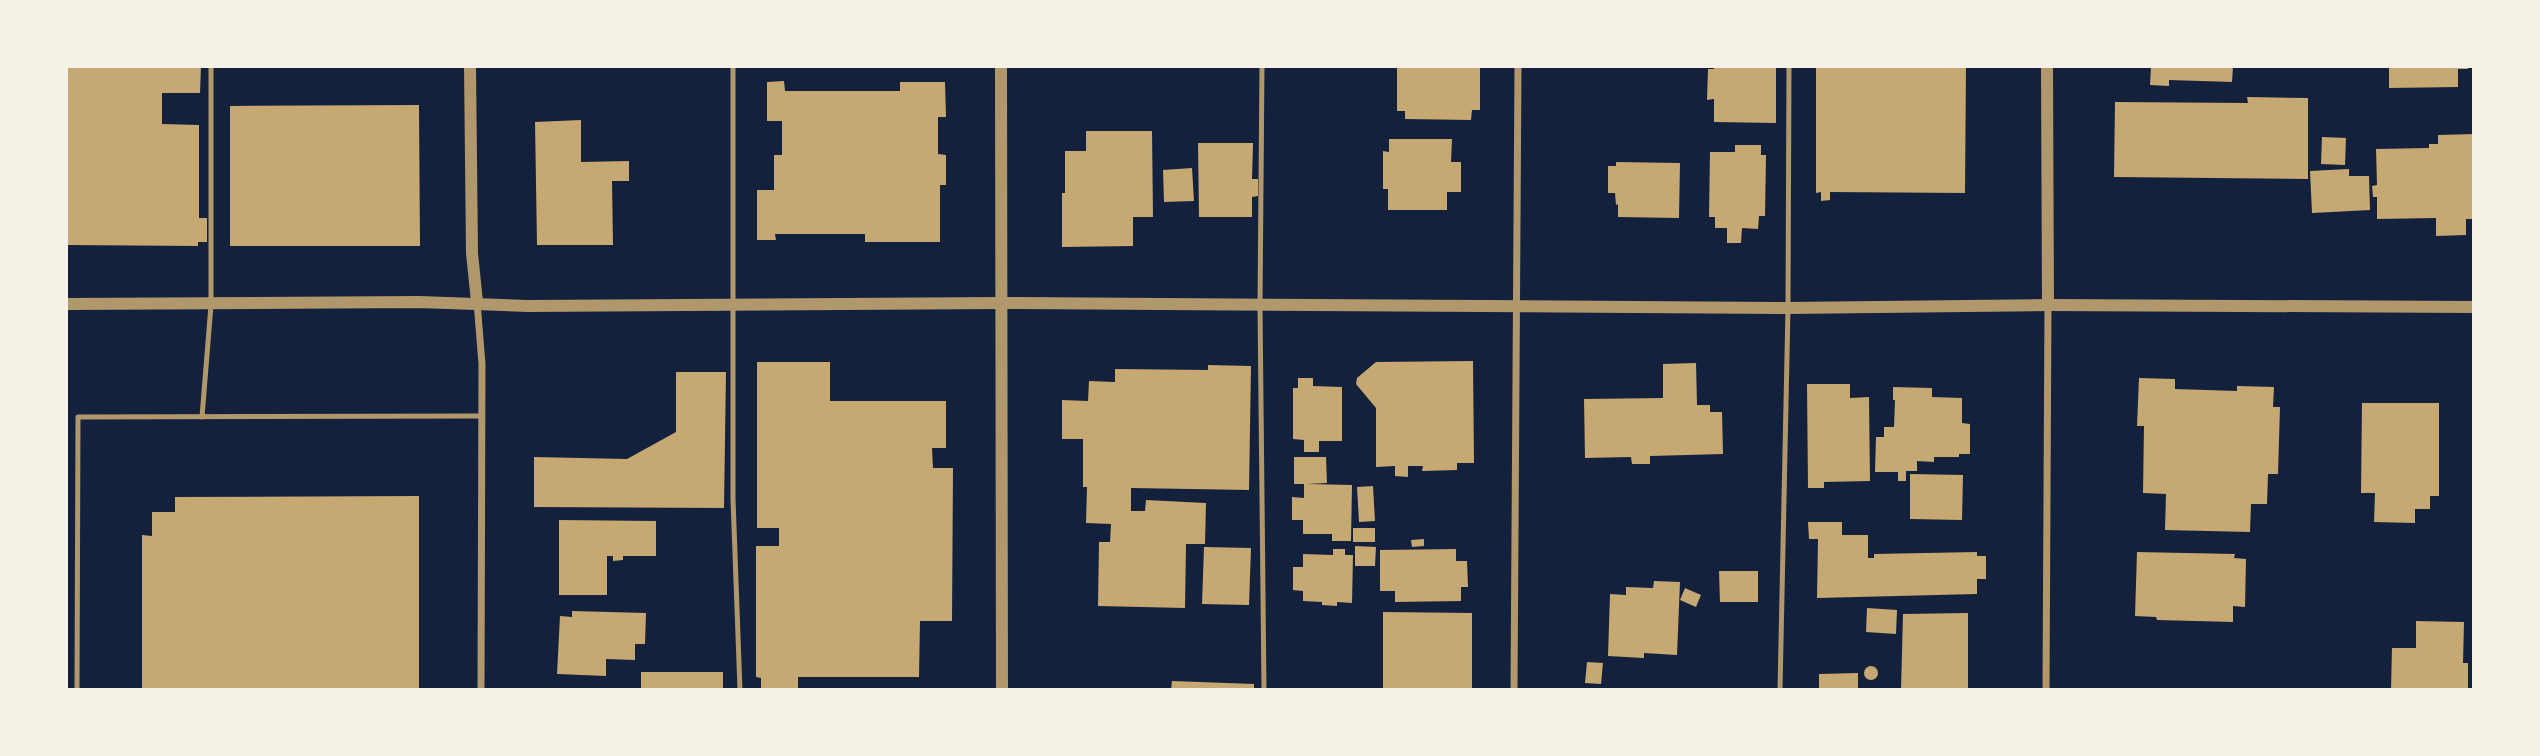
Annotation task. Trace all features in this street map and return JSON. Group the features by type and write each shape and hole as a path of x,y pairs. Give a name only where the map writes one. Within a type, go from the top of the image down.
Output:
{"street":[{"path":"470,66 472,253 482,364 481,690"},
{"path":"1001,66 1002,690"},
{"path":"1514,690 1518,66"},
{"path":"2046,690 2047,66"},
{"path":"66,304 477,302 527,306 1001,303 1787,308 2048,305 2473,307"}],"lane":[{"path":"202,417 211,304 211,66"},
{"path":"733,66 733,499 740,690"},
{"path":"1262,66 1260,306 1264,690"},
{"path":"1780,690 1789,66"},
{"path":"77,690 79,417 482,416"},
{"path":"66,637 77,637"}],"building":[{"path":"66,66 201,66 200,93 162,93 162,124 199,125 199,218 207,218 207,242 198,242 198,246 66,245"},
{"path":"1397,66 1480,66 1480,110 1472,110 1471,120 1405,119 1405,111 1397,111"},
{"path":"1714,66 1776,66 1776,123 1714,122 1714,99 1707,100 1708,69 1714,69"},
{"path":"1816,66 1966,66 1965,193 1830,192 1830,200 1821,201 1821,192 1816,193"},
{"path":"2151,66 2233,66 2232,82 2169,80 2169,86 2150,85"},
{"path":"2389,66 2468,66 2468,69 2458,69 2458,87 2389,88"},
{"path":"784,81 785,91 900,91 900,82 945,82 946,117 938,117 938,154 946,155 946,185 940,185 940,242 865,242 865,234 775,234 776,240 757,240 757,190 774,190 774,155 782,155 782,121 767,121 767,82"},
{"path":"2247,97 2308,98 2308,179 2114,177 2115,102 2248,103"},
{"path":"419,105 420,246 230,246 230,106"},
{"path":"581,120 581,162 629,161 629,181 612,181 613,245 537,245 535,122"},
{"path":"1086,131 1152,131 1153,217 1133,217 1133,246 1062,247 1065,151 1086,151"},
{"path":"2474,134 2474,219 2466,219 2466,235 2436,236 2436,218 2377,219 2377,197 2373,197 2372,186 2377,185 2376,149 2429,148 2429,144 2438,144 2438,135"},
{"path":"2322,137 2346,138 2345,165 2321,164"},
{"path":"1389,139 1452,139 1451,162 1461,162 1461,192 1447,192 1447,210 1388,210 1388,189 1383,189 1383,151 1389,152"},
{"path":"1198,143 1253,143 1252,179 1258,179 1258,196 1252,197 1252,217 1199,217"},
{"path":"1735,145 1761,145 1761,155 1766,155 1765,216 1759,216 1758,229 1742,228 1741,243 1727,243 1727,228 1715,228 1715,217 1709,217 1710,152 1735,152"},
{"path":"1616,162 1680,163 1679,218 1618,217 1615,193 1608,193 1608,166 1616,166"},
{"path":"1192,168 1194,201 1164,202 1163,170"},
{"path":"2349,169 2349,176 2369,176 2370,210 2312,213 2310,171"},
{"path":"1473,361 1474,463 1457,463 1457,470 1422,471 1423,466 1408,466 1408,477 1395,476 1395,466 1376,467 1376,408 1356,384 1357,378 1376,362"},
{"path":"757,362 830,362 830,401 946,401 946,448 932,448 933,468 953,468 952,621 920,621 919,677 798,677 798,690 761,690 761,678 756,677 756,546 779,546 779,528 757,528"},
{"path":"1696,363 1697,405 1710,405 1710,412 1722,412 1723,454 1650,456 1650,464 1632,464 1631,457 1585,458 1584,399 1663,398 1663,364"},
{"path":"1208,365 1251,366 1249,490 1131,488 1131,511 1145,511 1146,500 1206,503 1205,544 1186,544 1185,608 1098,606 1099,542 1110,542 1111,524 1086,523 1087,487 1083,487 1083,439 1062,439 1062,400 1088,401 1089,381 1115,382 1115,369 1208,370"},
{"path":"676,372 726,372 724,508 534,507 534,457 627,459 676,432"},
{"path":"1298,378 1313,378 1313,386 1342,387 1342,441 1319,441 1319,452 1304,452 1304,440 1293,439 1293,388 1298,388"},
{"path":"2139,378 2175,379 2175,389 2237,391 2237,386 2274,387 2273,407 2280,407 2278,474 2268,474 2267,504 2251,504 2250,532 2165,530 2166,494 2143,493 2144,426 2137,426"},
{"path":"1807,384 1850,384 1850,398 1869,397 1870,481 1824,482 1824,488 1808,488"},
{"path":"1893,387 1932,388 1932,397 1962,398 1962,423 1970,424 1970,454 1934,457 1934,462 1917,461 1917,471 1906,471 1906,481 1898,481 1898,472 1875,472 1876,437 1884,437 1884,427 1894,427"},
{"path":"2362,403 2439,403 2439,496 2430,496 2430,509 2415,509 2415,523 2374,522 2375,493 2361,493"},
{"path":"1294,457 1326,457 1327,483 1307,484 1352,485 1351,541 1332,541 1332,534 1303,534 1303,520 1292,520 1292,497 1304,498 1304,484 1294,484"},
{"path":"1910,474 1963,475 1962,520 1910,519"},
{"path":"1373,486 1375,521 1359,522 1357,487"},
{"path":"419,496 419,690 142,690 142,535 152,536 152,512 175,512 175,497"},
{"path":"559,520 656,521 656,556 623,556 623,560 613,561 613,556 607,556 607,595 559,595"},
{"path":"1808,522 1842,522 1842,535 1868,535 1868,558 1874,558 1874,554 1977,552 1977,556 1986,556 1986,579 1977,579 1977,594 1817,598 1818,539 1809,539"},
{"path":"1353,528 1375,528 1375,542 1353,542"},
{"path":"1424,539 1424,546 1412,547 1411,540"},
{"path":"1355,546 1376,547 1375,566 1355,566"},
{"path":"1204,547 1251,548 1249,605 1202,604"},
{"path":"1333,549 1345,549 1345,555 1353,555 1352,603 1337,602 1337,606 1303,601 1303,591 1293,590 1293,567 1303,567 1303,554 1333,555"},
{"path":"1456,549 1456,561 1467,561 1468,587 1461,587 1461,601 1395,602 1395,591 1380,591 1380,550"},
{"path":"2137,552 2235,554 2234,558 2246,559 2245,607 2233,606 2233,622 2157,620 2156,617 2135,616"},
{"path":"1719,571 1758,571 1758,602 1720,602"},
{"path":"1654,581 1680,582 1677,655 1644,653 1644,658 1608,656 1610,594 1626,595 1626,587 1653,588"},
{"path":"1685,588 1701,595 1696,607 1680,600"},
{"path":"1867,608 1897,610 1896,634 1866,632"},
{"path":"572,611 646,613 645,644 635,644 635,660 606,659 606,676 557,674 560,616 572,617"},
{"path":"1383,612 1472,613 1472,690 1383,690"},
{"path":"1968,613 1968,690 1901,690 1903,614"},
{"path":"2416,621 2464,622 2463,663 2468,663 2468,690 2391,690 2392,648 2416,648"},
{"path":"1587,662 1603,663 1601,684 1585,683"},
{"path":"1868,666 1874,666 1878,673 1874,680 1868,680 1864,676 1864,670"},
{"path":"641,672 723,672 723,690 641,690"},
{"path":"1858,673 1858,690 1819,690 1819,674"},
{"path":"1172,681 1254,684 1254,690 1171,690"}]}
